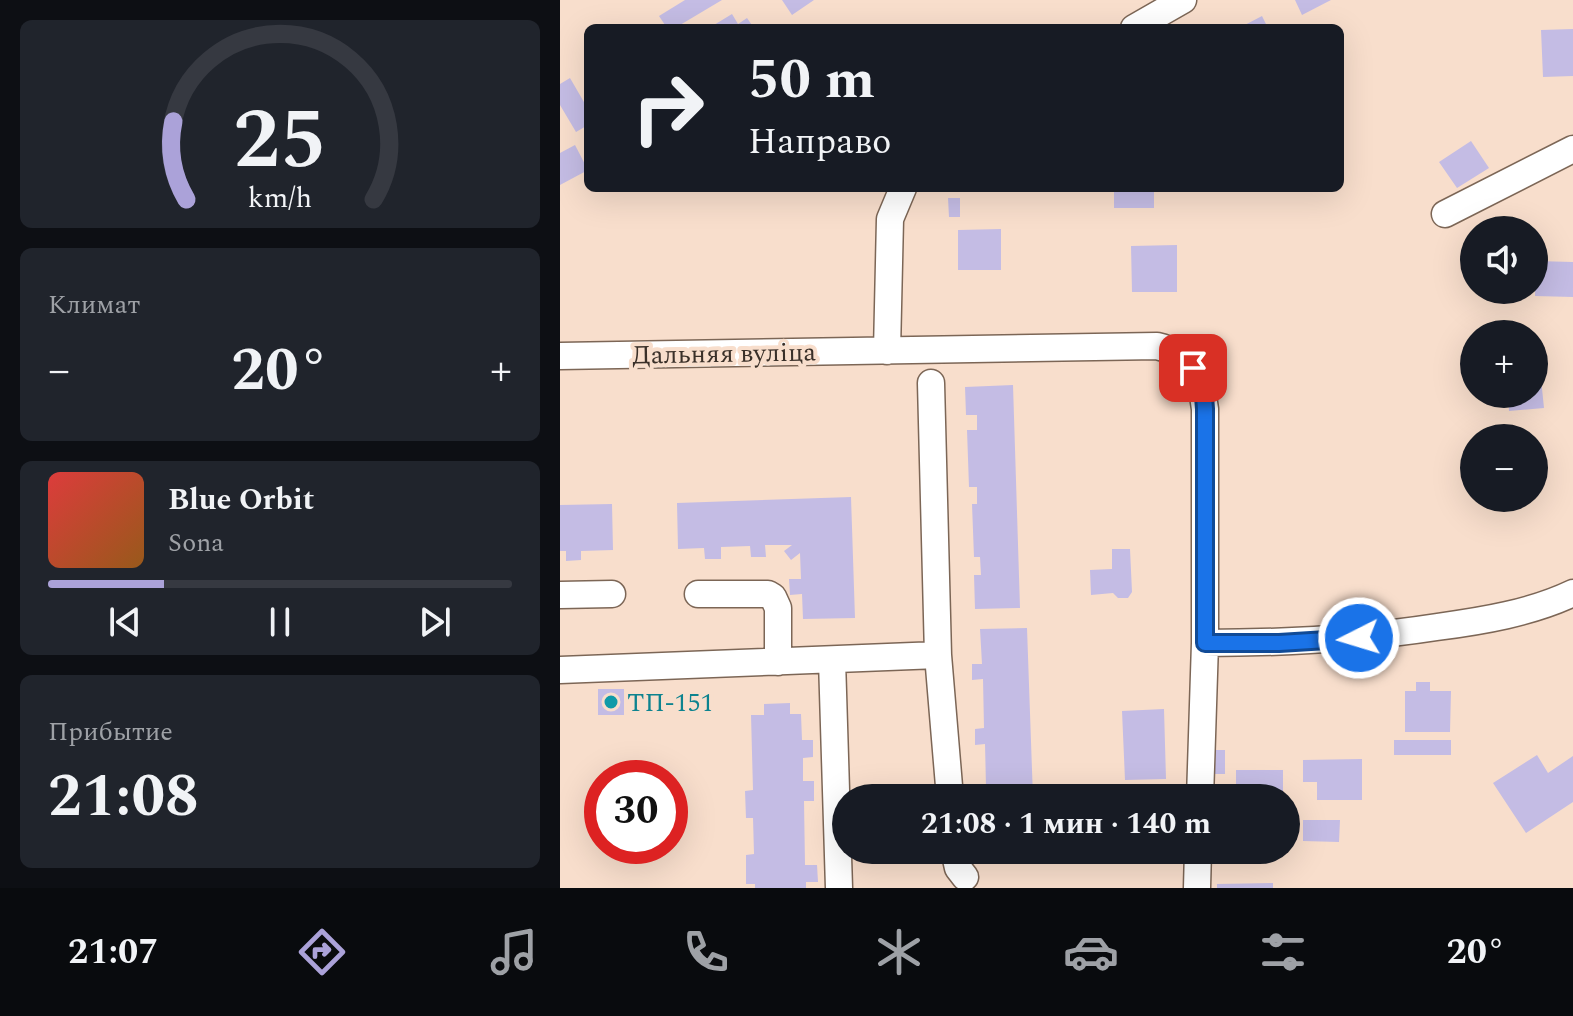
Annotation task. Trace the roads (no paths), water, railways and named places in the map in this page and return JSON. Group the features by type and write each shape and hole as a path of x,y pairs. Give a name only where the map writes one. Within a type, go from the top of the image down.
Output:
{"street":[{"path":"1141,24 1183,0"},
{"path":"1445,214 1573,149"},
{"path":"887,351 890,219 901,192"},
{"name":"Дальняя вуліца","path":"560,356 1157,346 1168,349 1193,368 1204,396 1205,643"},
{"path":"931,383 938,655 949,784"},
{"path":"1200,784 1205,643 1330,641 1387,635 1513,614 1573,593"},
{"path":"560,595 612,594"},
{"path":"698,594 768,594 773,597 778,608 778,662"},
{"path":"560,670 938,655"},
{"path":"832,660 839,888"},
{"path":"957,864 965,877"},
{"path":"1197,888 1198,864"}],"place":[{"name":"ТП-151","path":"611,702"}]}
